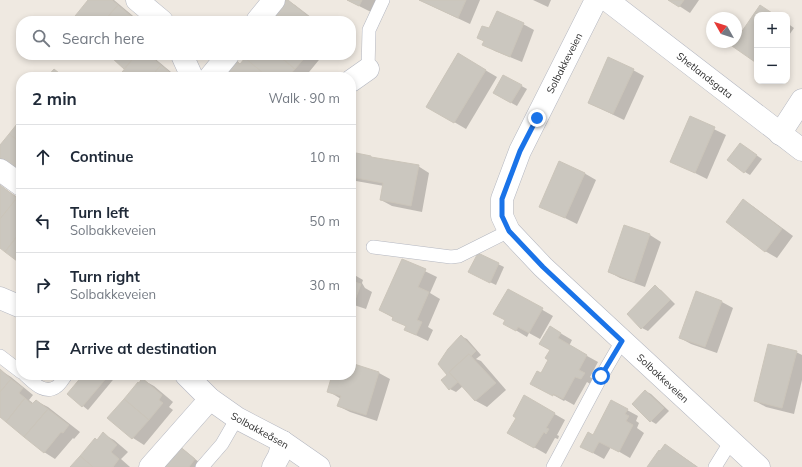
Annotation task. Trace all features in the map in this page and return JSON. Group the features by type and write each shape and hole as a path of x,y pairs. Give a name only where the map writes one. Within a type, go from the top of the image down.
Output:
{"street":[{"path":"137,0 156,16"},
{"path":"261,16 274,0"},
{"name":"Solbakkeveien","path":"596,0 520,151 502,199 502,216 509,231 543,267 758,467"},
{"name":"Shetlandsgata","path":"607,0 802,150"},
{"path":"184,60 190,72"},
{"path":"214,72 224,60"},
{"path":"780,134 802,100"},
{"path":"0,170 16,181"},
{"name":"Solbakkeåsen","path":"191,380 210,399 237,418 283,442 319,467"},
{"path":"150,467 210,399"},
{"path":"273,467 279,456 283,442"}],"lane":[{"path":"359,75 369,30 383,0"},
{"path":"373,247 451,258 459,256 509,231"},
{"path":"553,467 601,376 622,341"},
{"path":"0,356 16,368"},
{"path":"30,380 40,388 48,390 56,387 62,380"},
{"path":"202,467 222,444 237,418"},
{"path":"715,467 731,441"}],"building":[{"path":"88,0 112,0 118,5 108,16 75,16"},
{"path":"281,0 288,0 308,16 271,16 269,14"},
{"path":"347,0 362,0 359,6"},
{"path":"419,0 466,0 458,18"},
{"path":"668,0 684,0 679,7"},
{"path":"118,5 131,16 108,16"},
{"path":"760,5 770,12 755,12"},
{"path":"497,11 524,23 510,57 482,45 484,41 477,38 482,26 489,28"},
{"path":"754,14 754,61 735,48 742,48 742,31"},
{"path":"458,53 486,70 454,123 426,107"},
{"path":"608,57 634,69 613,114 588,103"},
{"path":"114,60 132,60 124,69"},
{"path":"132,60 155,60 161,65 155,72 122,72"},
{"path":"231,60 235,60 240,64 243,60 247,60 262,72 223,72 222,71"},
{"path":"246,60 284,60 295,69 292,72 262,72"},
{"path":"284,60 303,60 295,69"},
{"path":"161,65 169,72 155,72"},
{"path":"503,75 522,85 511,103 493,93"},
{"path":"690,116 715,127 695,173 670,162"},
{"path":"16,125 16,139 9,134"},
{"path":"9,134 16,139 16,171 0,158 0,145"},
{"path":"740,143 757,155 744,173 727,160"},
{"path":"356,153 419,165 411,206 380,200 383,183 356,178"},
{"path":"559,161 585,173 565,218 539,207"},
{"path":"0,185 16,197 16,199 0,219"},
{"path":"16,199 16,238 5,252 0,248 0,219"},
{"path":"743,199 782,229 765,252 726,222"},
{"path":"624,225 650,234 634,282 608,272"},
{"path":"16,238 16,260 5,252"},
{"path":"478,253 499,263 490,283 468,272"},
{"path":"402,259 426,269 418,287 429,292 417,320 422,322 416,335 404,330 406,326 392,320 393,317 379,310"},
{"path":"356,282 361,284 356,298"},
{"path":"655,285 670,300 641,329 627,314"},
{"path":"508,289 543,308 529,333 518,327 516,331 503,324 505,320 493,314"},
{"path":"696,291 722,301 705,347 679,338"},
{"path":"550,326 561,333 558,338 587,355 579,370 585,373 581,379 575,377 563,399 553,394 553,396 530,384 537,371 541,373 548,360 545,358 550,350 539,344"},
{"path":"461,335 476,351 471,356 469,354 449,372 458,382 449,390 441,380 447,375 438,364 448,349"},
{"path":"768,344 797,351 782,408 754,401"},
{"path":"469,354 496,383 475,401 449,372"},
{"path":"356,365 379,372 366,415 337,406 341,396 327,392 331,380 356,380"},
{"path":"0,369 11,379 0,392"},
{"path":"11,379 23,388 19,393 25,398 6,422 0,417 0,392"},
{"path":"79,380 105,380 82,407 67,394"},
{"path":"141,380 144,380 162,395 159,400 163,403 149,420 124,399 138,382 139,383"},
{"path":"645,390 664,408 650,422 632,404"},
{"path":"524,395 555,413 546,428 549,429 546,434 544,432 534,448 507,433 516,418 513,416"},
{"path":"25,398 32,404 36,400 48,409 24,437 6,422"},
{"path":"124,399 149,420 132,439 107,418"},
{"path":"611,400 628,409 625,414 629,416 626,421 633,425 619,452 599,442 593,453 580,447 588,432 593,435"},
{"path":"48,409 69,425 63,433 61,432 44,453 24,437"},
{"path":"103,432 117,445 111,452 119,459 113,467 93,467 80,456 95,438 97,440"},
{"path":"665,444 697,467 647,467"},
{"path":"178,445 195,459 189,467 160,467"},
{"path":"80,456 93,467 70,467"}],"route":[{"path":"537,118 520,151 502,199 502,216 509,231 543,267 622,341 601,376"}]}
